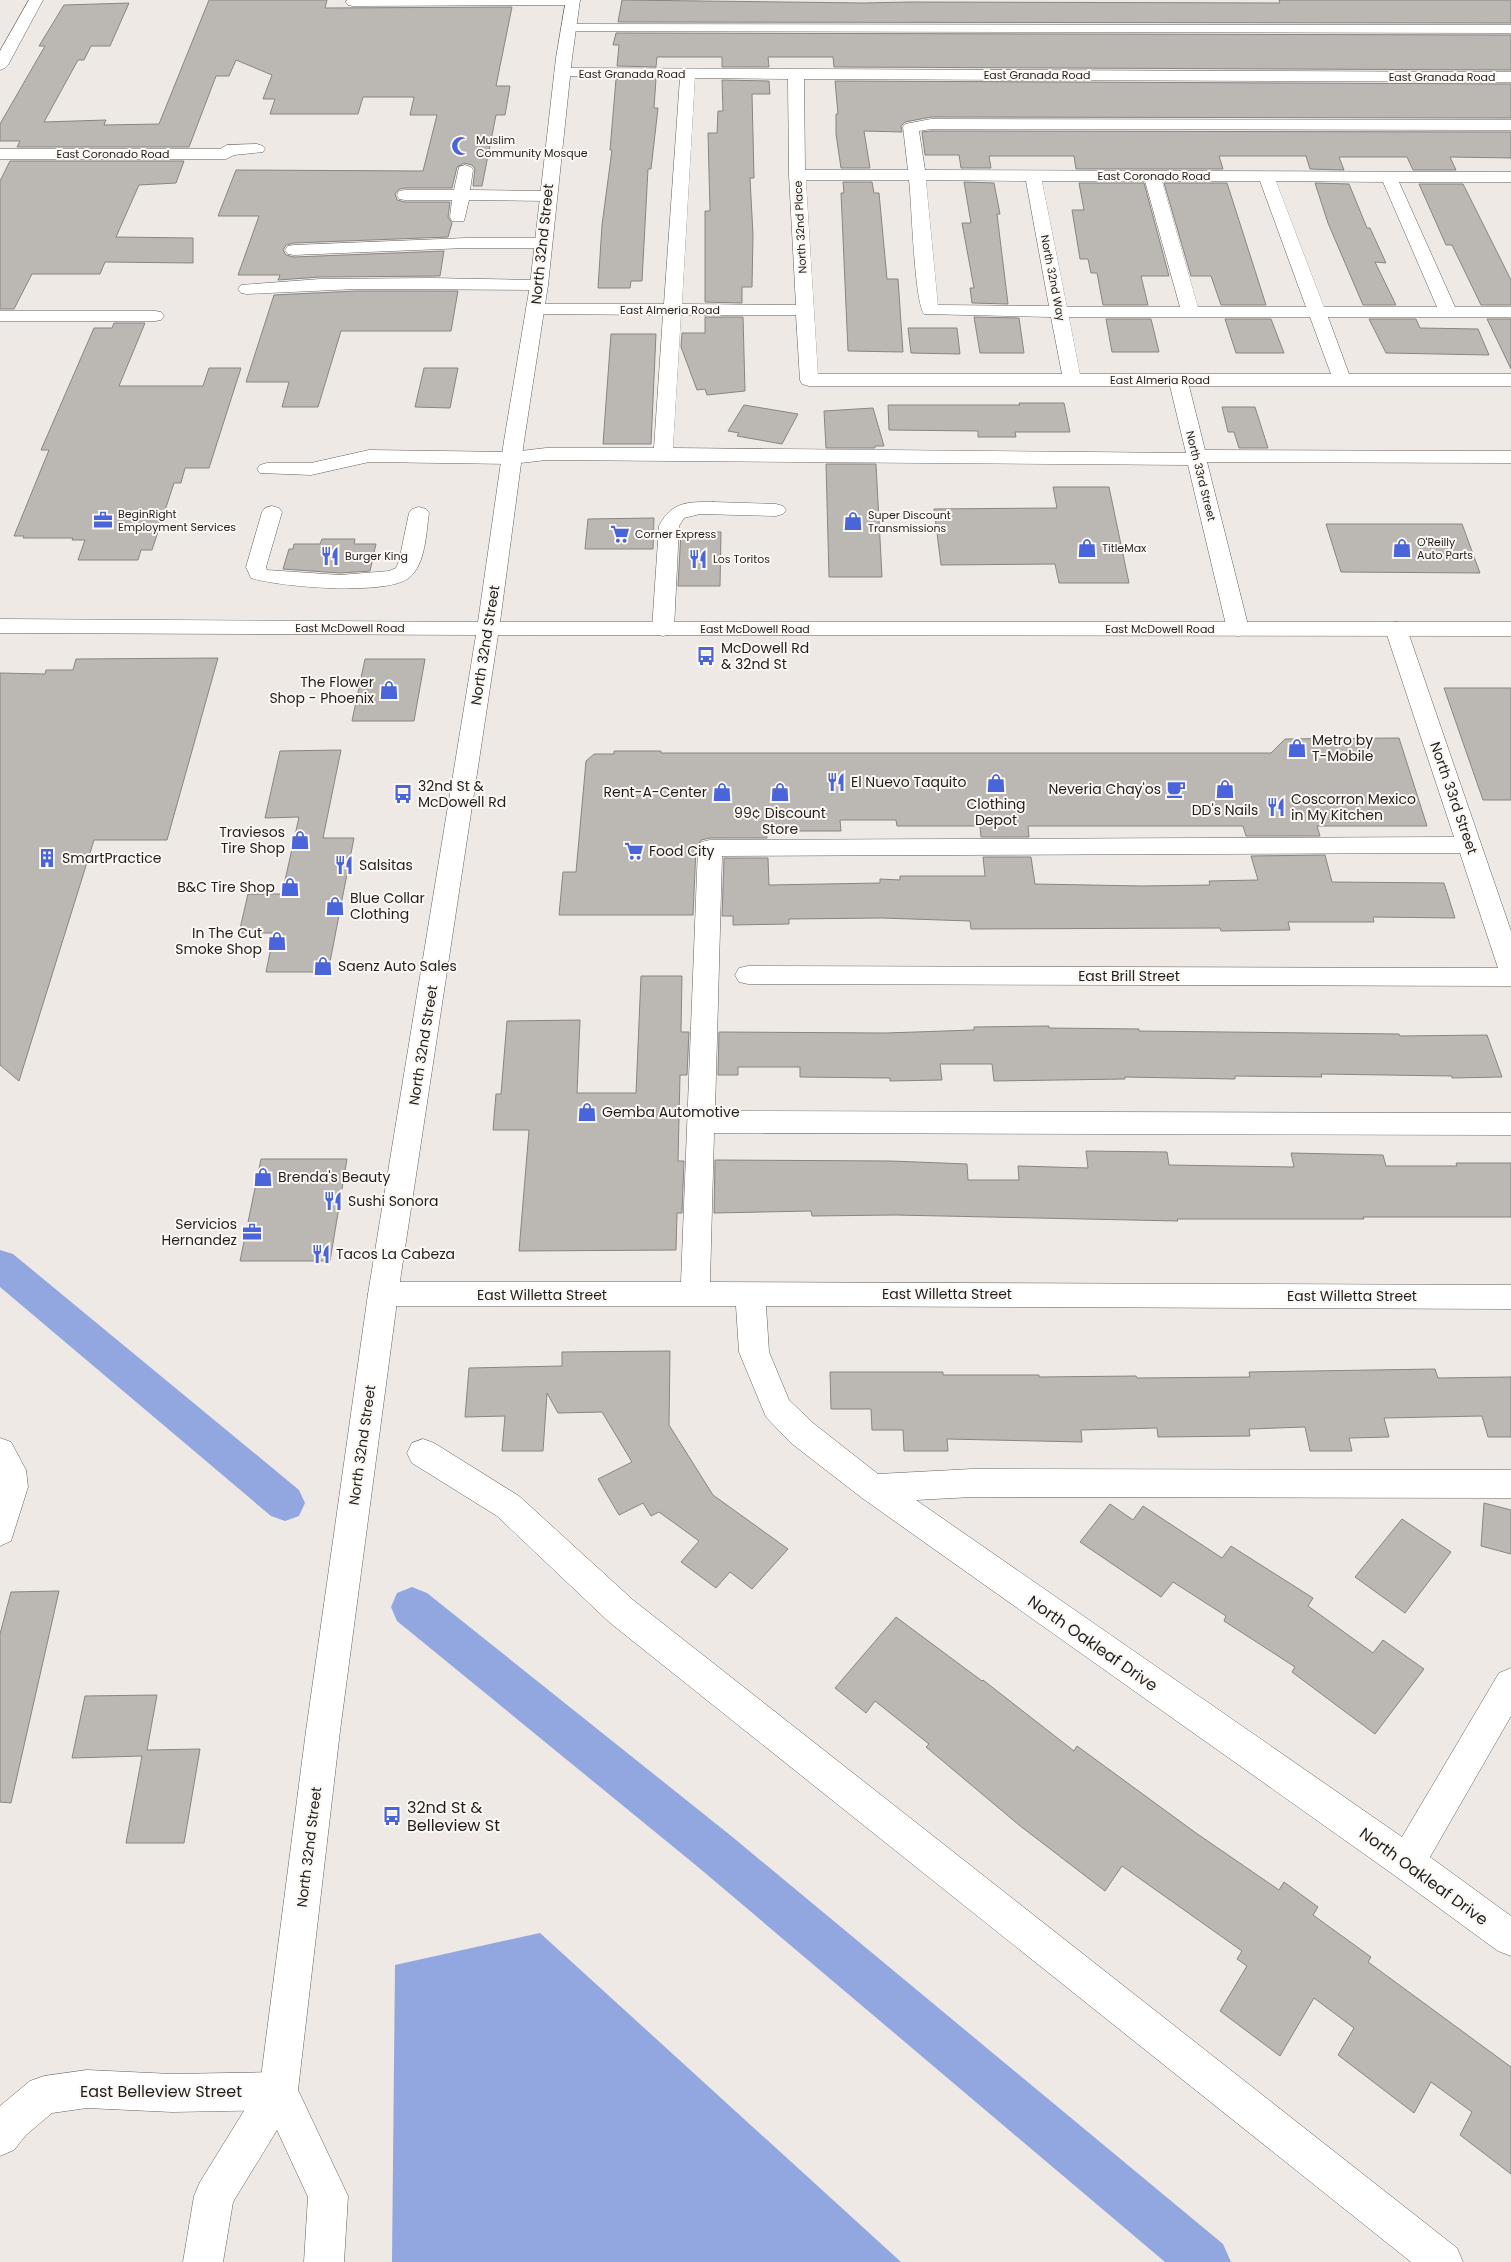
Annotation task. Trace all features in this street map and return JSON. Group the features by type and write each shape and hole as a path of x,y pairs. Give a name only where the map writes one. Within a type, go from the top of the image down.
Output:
{"street":[{"path":"0,65 36,0"},
{"path":"353,2 573,1"},
{"name":"North 32nd Street","path":"203,2262 214,2196 279,2091 339,1612 383,1294 488,629 539,285 562,74 573,1"},
{"path":"568,28 1511,29"},
{"name":"East Granada Road","path":"562,74 1511,77"},
{"path":"663,454 688,74"},
{"name":"North 32nd Place","path":"796,74 797,175 809,380"},
{"path":"1511,125 931,124 911,127 930,310 1059,312 1511,312"},
{"name":"East Coronado Road","path":"0,154 226,154 227,150 257,149"},
{"path":"458,218 465,170"},
{"name":"East Coronado Road","path":"797,175 1389,177 1509,181"},
{"name":"North 32nd Way","path":"1033,176 1072,380"},
{"path":"1152,176 1191,312"},
{"path":"1266,176 1342,380"},
{"path":"1389,177 1448,312"},
{"path":"400,212 406,187 462,196 548,196"},
{"path":"294,250 466,243 543,243"},
{"path":"247,289 308,284 539,285"},
{"name":"East Almeria Road","path":"535,309 804,310"},
{"path":"0,316 155,316"},
{"name":"East Almeria Road","path":"809,380 1511,380"},
{"name":"North 33rd Street","path":"1178,380 1238,629"},
{"path":"267,469 311,469 369,456 512,458 546,454 1197,458 1511,457"},
{"path":"663,629 669,526 672,519 680,512 694,509 776,510"},
{"path":"272,512 256,567 258,574 266,578 371,580 387,579 399,575 405,570 410,558 419,513"},
{"name":"East McDowell Road","path":"0,626 488,629 1511,629"},
{"name":"North 33rd Street","path":"1396,629 1511,968"},
{"path":"695,1295 710,848 1470,845"},
{"name":"East Brill Street","path":"748,975 1511,977"},
{"path":"702,1122 1511,1124"},
{"name":"East Willetta Street","path":"383,1294 1118,1294 1511,1297"},
{"name":"North Oakleaf Drive","path":"751,1295 751,1326 754,1352 777,1408 802,1433 874,1488 1407,1862 1511,1938"},
{"path":"0,1452 10,1470 12,1487 0,1531"},
{"path":"423,1453 508,1506 621,1611 1443,2262"},
{"path":"874,1488 972,1483 1511,1484"},
{"path":"1407,1862 1511,1684"},
{"name":"East Belleview Street","path":"0,2136 12,2121 44,2095 87,2089 172,2093 279,2091"},
{"path":"279,2091 328,2196 324,2262"}],"water":[{"path":"540,1933 901,2262 392,2262 395,1965"}],"building":[{"path":"209,0 327,0 325,8 512,7 496,86 510,86 505,115 496,115 482,186 473,186 475,169 472,165 464,163 457,167 452,188 405,188 399,189 395,194 397,200 405,202 450,202 448,217 452,223 448,237 294,243 286,245 283,250 286,255 294,257 444,251 440,276 320,277 278,280 280,275 238,275 259,216 218,216 236,170 423,171 437,115 410,115 414,97 363,97 358,114 270,114 275,99 263,99 272,75 236,60 229,76 216,76 189,147 17,147 20,141 0,141 0,124 45,46 39,46 64,5 129,3 110,46 91,46 84,60 78,60 44,122 106,120 104,125 159,124"},
{"path":"622,0 864,3 1280,3 1279,0 1511,0 1511,23 618,22"},
{"path":"616,33 1511,35 1511,70 834,67 833,57 768,57 769,67 722,67 722,57 657,57 656,67 617,66 619,45 613,45"},
{"path":"616,79 656,79 654,108 658,108 651,169 648,169 642,281 631,281 630,288 598,288 602,225 612,150 610,150"},
{"path":"722,80 769,81 770,94 752,94 754,178 750,178 753,235 752,287 742,287 742,303 705,302 705,211 710,211 708,133 717,133 718,111 723,111"},
{"path":"835,81 1511,84 1511,118 931,117 905,122 901,126 902,132 864,131 870,168 841,168 836,134 836,114 838,114"},
{"path":"922,132 1511,132 1511,158 1450,157 1456,170 1413,170 1407,157 1339,157 1344,170 1310,169 1306,156 1219,156 1223,169 1076,169 1074,156 989,156 991,168 961,168 959,155 925,155"},
{"path":"10,161 184,161 176,183 139,185 116,237 193,238 193,263 105,262 100,274 32,274 14,309 0,309 0,181"},
{"path":"843,182 872,182 874,193 879,193 887,279 898,279 903,352 848,351 841,193 844,193"},
{"path":"964,182 994,183 1000,214 997,214 1008,304 972,303 970,288 974,288 962,223 971,223"},
{"path":"1079,183 1144,183 1169,276 1141,276 1148,305 1103,305 1097,273 1091,273 1088,259 1080,259 1072,210 1084,210"},
{"path":"1164,183 1227,183 1266,305 1221,305 1211,276 1191,276"},
{"path":"1315,183 1349,184 1367,228 1370,228 1386,263 1375,262 1396,305 1363,305 1328,223"},
{"path":"1419,184 1463,184 1511,280 1511,305 1481,305 1452,245 1446,245"},
{"path":"356,291 458,291 451,331 341,331 318,407 282,407 289,382 246,382 274,295"},
{"path":"705,317 743,317 745,391 707,395 705,389 697,390 681,347 682,333 705,333"},
{"path":"974,317 1019,318 1024,353 980,353"},
{"path":"1106,319 1151,319 1159,352 1112,352"},
{"path":"1225,319 1271,319 1284,353 1236,353"},
{"path":"1369,319 1416,319 1420,328 1478,329 1489,355 1386,353"},
{"path":"1487,319 1511,319 1511,369"},
{"path":"114,323 145,323 119,386 203,386 209,368 241,368 209,468 185,468 181,483 174,483 152,550 141,550 138,560 78,560 85,540 14,536 49,450 41,450 94,328 112,328"},
{"path":"908,328 957,328 960,354 911,353"},
{"path":"611,334 656,334 651,444 603,444"},
{"path":"424,368 458,368 450,408 415,407"},
{"path":"1019,403 1064,403 1070,432 1015,432 1016,437 978,437 978,431 889,430 888,405 1020,405"},
{"path":"744,405 798,414 782,444 737,436 739,433 728,431"},
{"path":"1222,407 1255,407 1268,448 1239,448 1234,432 1228,432"},
{"path":"873,408 884,446 875,446 875,448 826,448 824,411"},
{"name":"Super Discount Transmissions","path":"826,464 876,464 882,577 829,577"},
{"path":"1053,487 1109,487 1129,583 1059,583 1055,564 941,565 934,509 1057,508"},
{"name":"Corner Express","path":"654,518 653,549 585,549 588,519"},
{"name":"O'Reilly Auto Parts","path":"1326,524 1462,524 1480,573 1341,572"},
{"name":"Los Toritos","path":"681,532 721,532 720,586 678,586"},
{"name":"Burger King","path":"322,539 355,539 354,544 376,544 370,571 340,573 283,569 289,549 293,549 294,544 320,544"},
{"name":"SmartPractice","path":"218,658 167,840 94,840 19,1081 0,1065 0,673 45,674 46,670 73,670 76,659"},
{"name":"The Flower Shop - Phoenix","path":"365,659 425,659 414,721 352,721"},
{"path":"1444,688 1511,688 1511,800 1483,800"},
{"path":"1399,738 1427,826 1317,826 1320,836 1246,836 1243,826 1028,826 1029,837 981,837 980,826 897,826 896,820 840,820 841,831 766,831 767,838 710,838 701,840 696,848 693,915 559,915 563,872 576,872 586,761 594,754 614,754 614,751 661,751 661,753 1271,753 1285,739"},
{"path":"341,750 323,838 354,838 328,972 266,972 274,933 239,933 248,894 282,894 299,817 265,818 280,751"},
{"path":"1325,855 1332,882 1444,883 1455,918 1373,917 1374,922 1288,922 1290,930 1221,931 1220,928 971,929 970,921 882,918 789,919 789,924 733,925 733,916 722,916 724,858 768,858 769,885 880,883 880,879 900,880 900,876 985,876 983,857 1031,857 1035,884 1142,886 1210,885 1209,881 1258,880 1251,856"},
{"name":"Gemba Automotive","path":"641,976 682,976 681,1032 689,1032 687,1075 680,1075 678,1161 684,1161 682,1213 677,1213 676,1250 519,1251 529,1130 493,1130 496,1094 501,1094 507,1021 580,1020 577,1093 636,1093"},
{"path":"1049,1026 1049,1028 1139,1029 1139,1031 1399,1034 1400,1036 1487,1035 1502,1077 1452,1078 1452,1076 1321,1074 1322,1077 1235,1076 1235,1079 1125,1077 1125,1079 994,1081 992,1064 940,1064 942,1080 890,1081 890,1078 800,1077 800,1067 738,1067 738,1075 718,1075 719,1032 886,1033 974,1030 974,1027"},
{"path":"1086,1151 1167,1152 1169,1165 1294,1167 1291,1153 1383,1155 1386,1166 1457,1166 1456,1163 1511,1163 1511,1217 1177,1219 1178,1221 895,1215 812,1216 811,1211 714,1213 715,1160 891,1161 967,1164 968,1180 1019,1180 1018,1166 1088,1168"},
{"path":"261,1159 347,1159 330,1261 240,1261"},
{"path":"670,1351 669,1425 713,1495 788,1549 752,1589 730,1572 716,1588 681,1562 699,1541 659,1512 651,1516 643,1503 619,1515 598,1479 632,1462 602,1412 558,1413 547,1393 543,1451 502,1451 505,1416 465,1417 469,1368 562,1366 562,1352"},
{"path":"1435,1369 1438,1378 1511,1377 1511,1437 1488,1437 1482,1416 1384,1418 1389,1437 1349,1438 1352,1451 1310,1451 1305,1427 1249,1429 1250,1436 1158,1437 1157,1428 1081,1430 1082,1442 947,1439 948,1451 904,1451 903,1430 872,1430 871,1409 831,1409 830,1372 943,1372 943,1375 1039,1375 1039,1377 1136,1376 1137,1378 1250,1377 1249,1372"},
{"path":"1484,1503 1511,1510 1511,1554 1481,1546"},
{"path":"1110,1504 1133,1520 1143,1506 1222,1558 1231,1546 1313,1598 1308,1606 1373,1653 1383,1640 1424,1669 1375,1734 1292,1672 1295,1667 1224,1621 1226,1616 1173,1582 1161,1597 1080,1542"},
{"path":"1402,1519 1451,1552 1405,1613 1355,1577"},
{"path":"59,1591 11,1803 0,1802 0,1634 11,1592"},
{"path":"896,1617 983,1680 1074,1751 1077,1746 1196,1833 1279,1890 1284,1882 1318,1907 1313,1915 1371,1957 1368,1962 1511,2067 1511,2174 1460,2135 1472,2112 1431,2082 1414,2113 1338,2055 1354,2028 1314,1998 1280,2056 1220,2011 1247,1966 1237,1959 1242,1951 1122,1866 1105,1891 1019,1825 926,1747 929,1744 875,1701 866,1713 835,1688"},
{"path":"157,1695 147,1750 200,1749 184,1843 126,1843 142,1756 72,1758 85,1696"}],"waterway":[{"path":"0,1265 285,1503"},
{"path":"412,1607 714,1851 1205,2262"}],"place":[{"name":"Muslim Community Mosque","path":"461,146"},
{"name":"BeginRight Employment Services","path":"103,520"},
{"name":"Super Discount Transmissions","path":"853,521"},
{"name":"Corner Express","path":"620,534"},
{"name":"TitleMax","path":"1087,548"},
{"name":"O'Reilly Auto Parts","path":"1402,548"},
{"name":"Burger King","path":"330,556"},
{"name":"Los Toritos","path":"698,559"},
{"name":"McDowell Rd & 32nd St","path":"706,656"},
{"name":"The Flower Shop - Phoenix","path":"389,690"},
{"name":"Metro by T-Mobile","path":"1297,748"},
{"name":"El Nuevo Taquito","path":"836,782"},
{"name":"Clothing Depot","path":"996,783"},
{"name":"Neveria Chay'os","path":"1176,789"},
{"name":"DD's Nails","path":"1225,789"},
{"name":"Rent-A-Center","path":"722,792"},
{"name":"99¢ Discount Store","path":"780,792"},
{"name":"32nd St & McDowell Rd","path":"403,794"},
{"name":"Coscorron Mexico in My Kitchen","path":"1276,807"},
{"name":"Traviesos Tire Shop","path":"300,840"},
{"name":"Food City","path":"634,851"},
{"name":"SmartPractice","path":"47,858"},
{"name":"Salsitas","path":"344,865"},
{"name":"B&C Tire Shop","path":"290,887"},
{"name":"Blue Collar Clothing","path":"335,906"},
{"name":"In The Cut Smoke Shop","path":"277,941"},
{"name":"Saenz Auto Sales","path":"323,966"},
{"name":"Gemba Automotive","path":"587,1112"},
{"name":"Brenda's Beauty","path":"263,1177"},
{"name":"Sushi Sonora","path":"333,1201"},
{"name":"Servicios Hernandez","path":"252,1232"},
{"name":"Tacos La Cabeza","path":"321,1254"},
{"name":"32nd St & Belleview St","path":"392,1816"}]}
